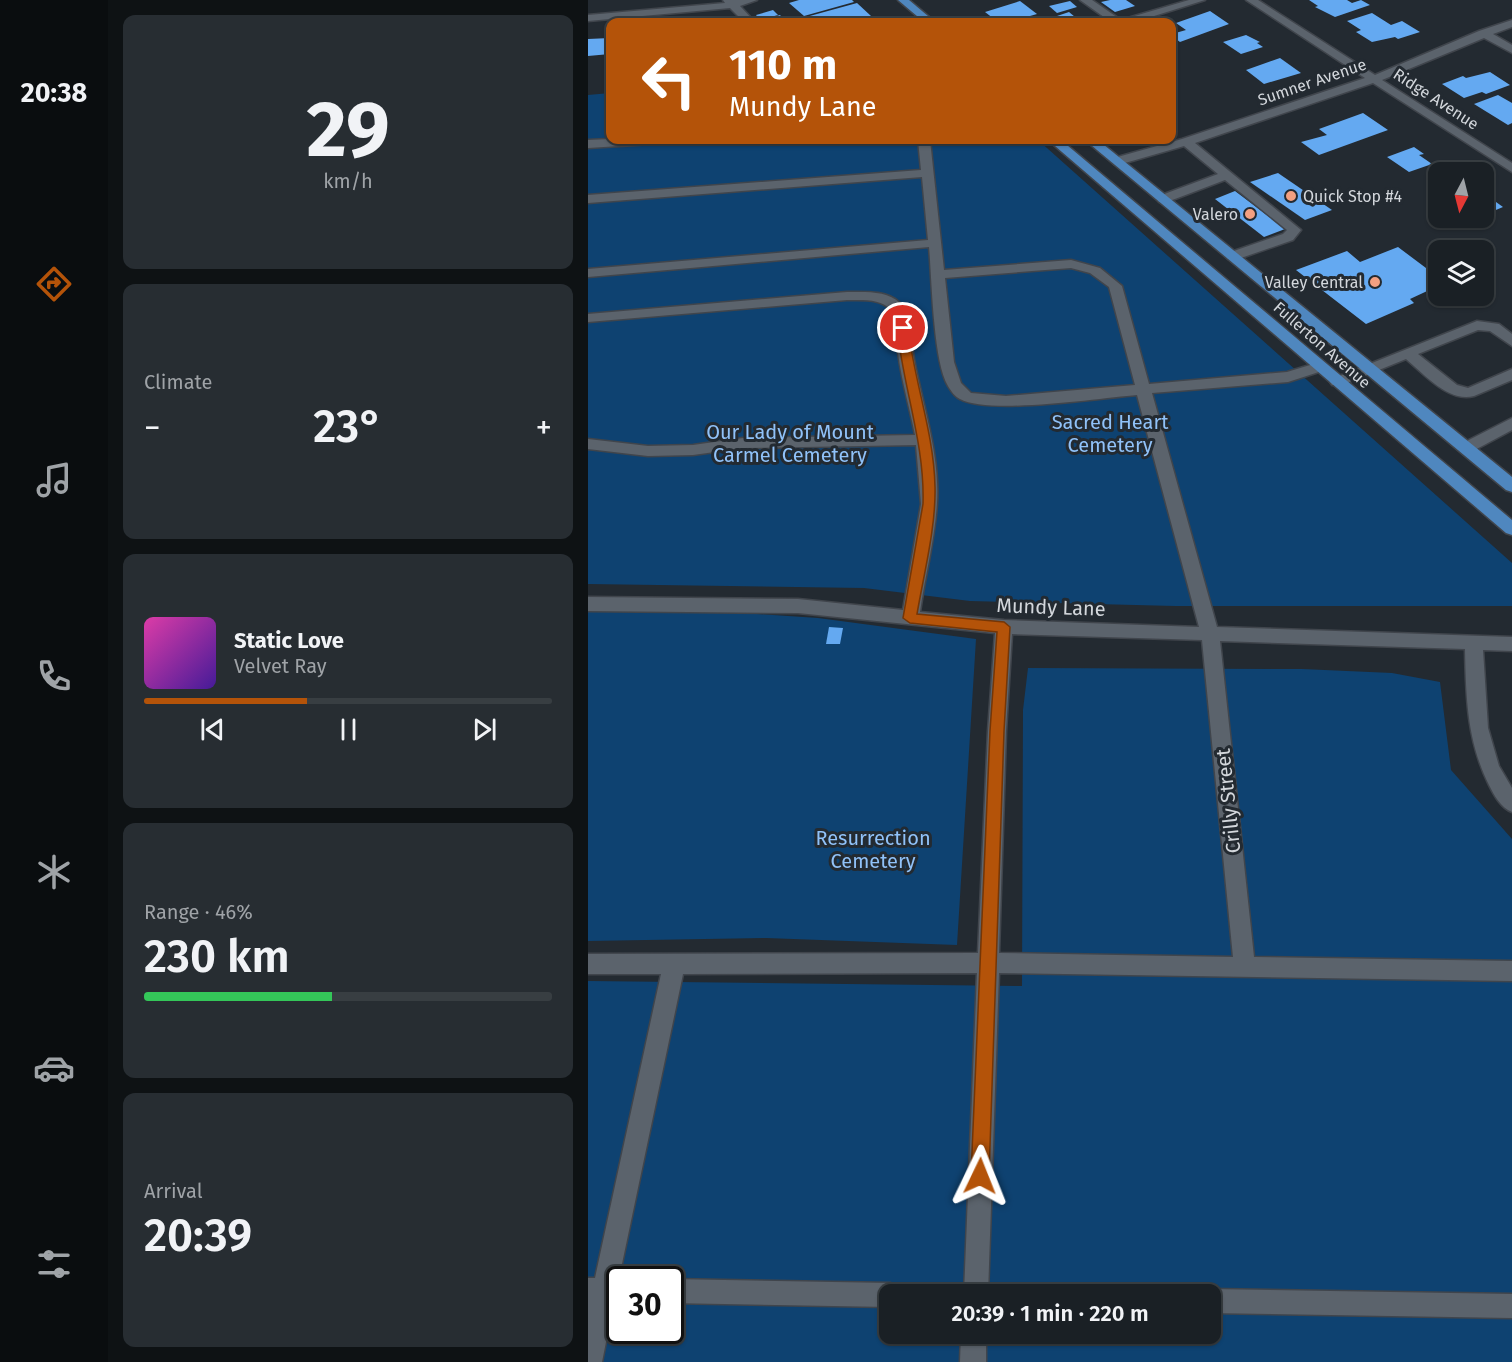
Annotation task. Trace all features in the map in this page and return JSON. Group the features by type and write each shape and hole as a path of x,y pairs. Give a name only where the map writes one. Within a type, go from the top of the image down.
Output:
{"main road":[{"path":"903,0 925,18"},
{"name":"Fullerton Avenue","path":"1059,144 1512,530"},
{"name":"Fullerton Avenue","path":"1096,144 1512,486"}],"street":[{"path":"588,18 752,0"},
{"path":"1084,0 1111,18"},
{"path":"1139,18 1200,0"},
{"name":"Ridge Avenue","path":"1251,0 1512,168"},
{"path":"730,3 746,18"},
{"name":"Sumner Avenue","path":"1118,161 1186,142 1374,79 1512,23"},
{"path":"1483,33 1512,50"},
{"path":"1186,142 1294,230 1288,237 1233,256"},
{"path":"588,144 606,143"},
{"path":"924,144 937,275 951,382 962,394 975,400 1006,401 1288,377 1320,367"},
{"path":"588,199 927,173"},
{"path":"1163,199 1227,175"},
{"path":"588,273 934,243"},
{"name":"Crilly Street","path":"937,275 1059,265 1090,266 1104,274 1114,286 1210,634 1245,968"},
{"path":"588,318 815,298 877,297 893,305 900,312 906,355 929,470 929,504 910,618"},
{"path":"1337,382 1478,326 1494,327 1512,341"},
{"path":"1409,354 1452,389 1469,393 1512,374"},
{"path":"1466,448 1512,423"},
{"path":"588,444 648,451 693,450 743,443 924,440"},
{"name":"Mundy Lane","path":"588,604 798,606 1004,627 1512,644"},
{"path":"975,1284 997,731 1004,627"},
{"path":"1474,644 1475,711 1487,764 1497,785 1512,804"},
{"path":"588,964 987,963 1512,971"},
{"path":"589,1362 674,964"},
{"path":"684,1291 879,1295"},
{"path":"1221,1301 1512,1306"},
{"path":"973,1362 974,1344"}],"green space":[{"name":"Sacred Heart Cemetery","path":"606,93 606,144 1042,144 1512,563 1512,606 1175,606 970,601 864,588 588,584 588,95"},
{"name":"Resurrection Cemetery","path":"698,610 818,618 976,639 957,945 766,938 588,941 588,612"},
{"path":"1028,668 1302,669 1392,673 1440,682 1451,770 1512,839 1512,1362 588,1362 588,981 1022,986 1023,710"}],"building":[{"path":"799,0 852,0 854,2 804,16 789,3"},
{"path":"1126,0 1135,6 1115,12 1101,2"},
{"path":"1309,0 1347,0 1352,3 1361,0 1370,5 1335,17 1315,7 1318,6"},
{"path":"1020,1 1037,14 1023,18 993,18 985,12"},
{"path":"1070,1 1077,7 1057,13 1049,6"},
{"path":"857,3 871,16 864,18 806,17"},
{"path":"773,10 778,15 758,18 756,15"},
{"path":"1210,11 1229,24 1180,42 1176,39 1176,33 1186,30 1176,23"},
{"path":"1069,12 1075,17 1056,18 1054,17"},
{"path":"1372,13 1391,25 1402,21 1420,32 1398,39 1395,37 1372,42 1356,32 1361,30 1347,21"},
{"path":"1246,35 1260,42 1257,43 1263,47 1241,54 1223,42"},
{"path":"606,38 606,54 588,56 588,39"},
{"path":"1280,58 1301,73 1264,84 1246,70"},
{"path":"1490,72 1510,85 1486,94 1482,92 1464,98 1442,84 1463,76 1466,78"},
{"path":"1498,95 1512,103 1512,123 1508,125 1474,104"},
{"path":"1363,113 1388,130 1319,155 1301,142 1327,135 1319,129"},
{"path":"1414,147 1424,154 1419,155 1429,162 1428,165 1409,172 1387,157"},
{"name":"Quick Stop #4","path":"1278,173 1332,210 1305,220 1250,182"},
{"name":"Valero","path":"1235,191 1285,229 1264,237 1215,199"},
{"path":"1494,201 1503,207 1494,211"},
{"name":"Valley Central","path":"1398,247 1428,270 1428,291 1410,299 1414,303 1366,324 1296,270 1347,251 1360,262"},
{"path":"829,627 843,628 840,644 826,644"}],"place":[{"name":"Quick Stop #4","path":"1291,196"},
{"name":"Valero","path":"1250,214"},
{"name":"Valley Central","path":"1375,282"}],"route":[{"path":"903,328 906,355 929,470 929,504 910,618 1004,627 997,731 980,1176"}],"park label":[{"name":"Our Lady of Mount Carmel Cemetery","path":"790,444"}]}
